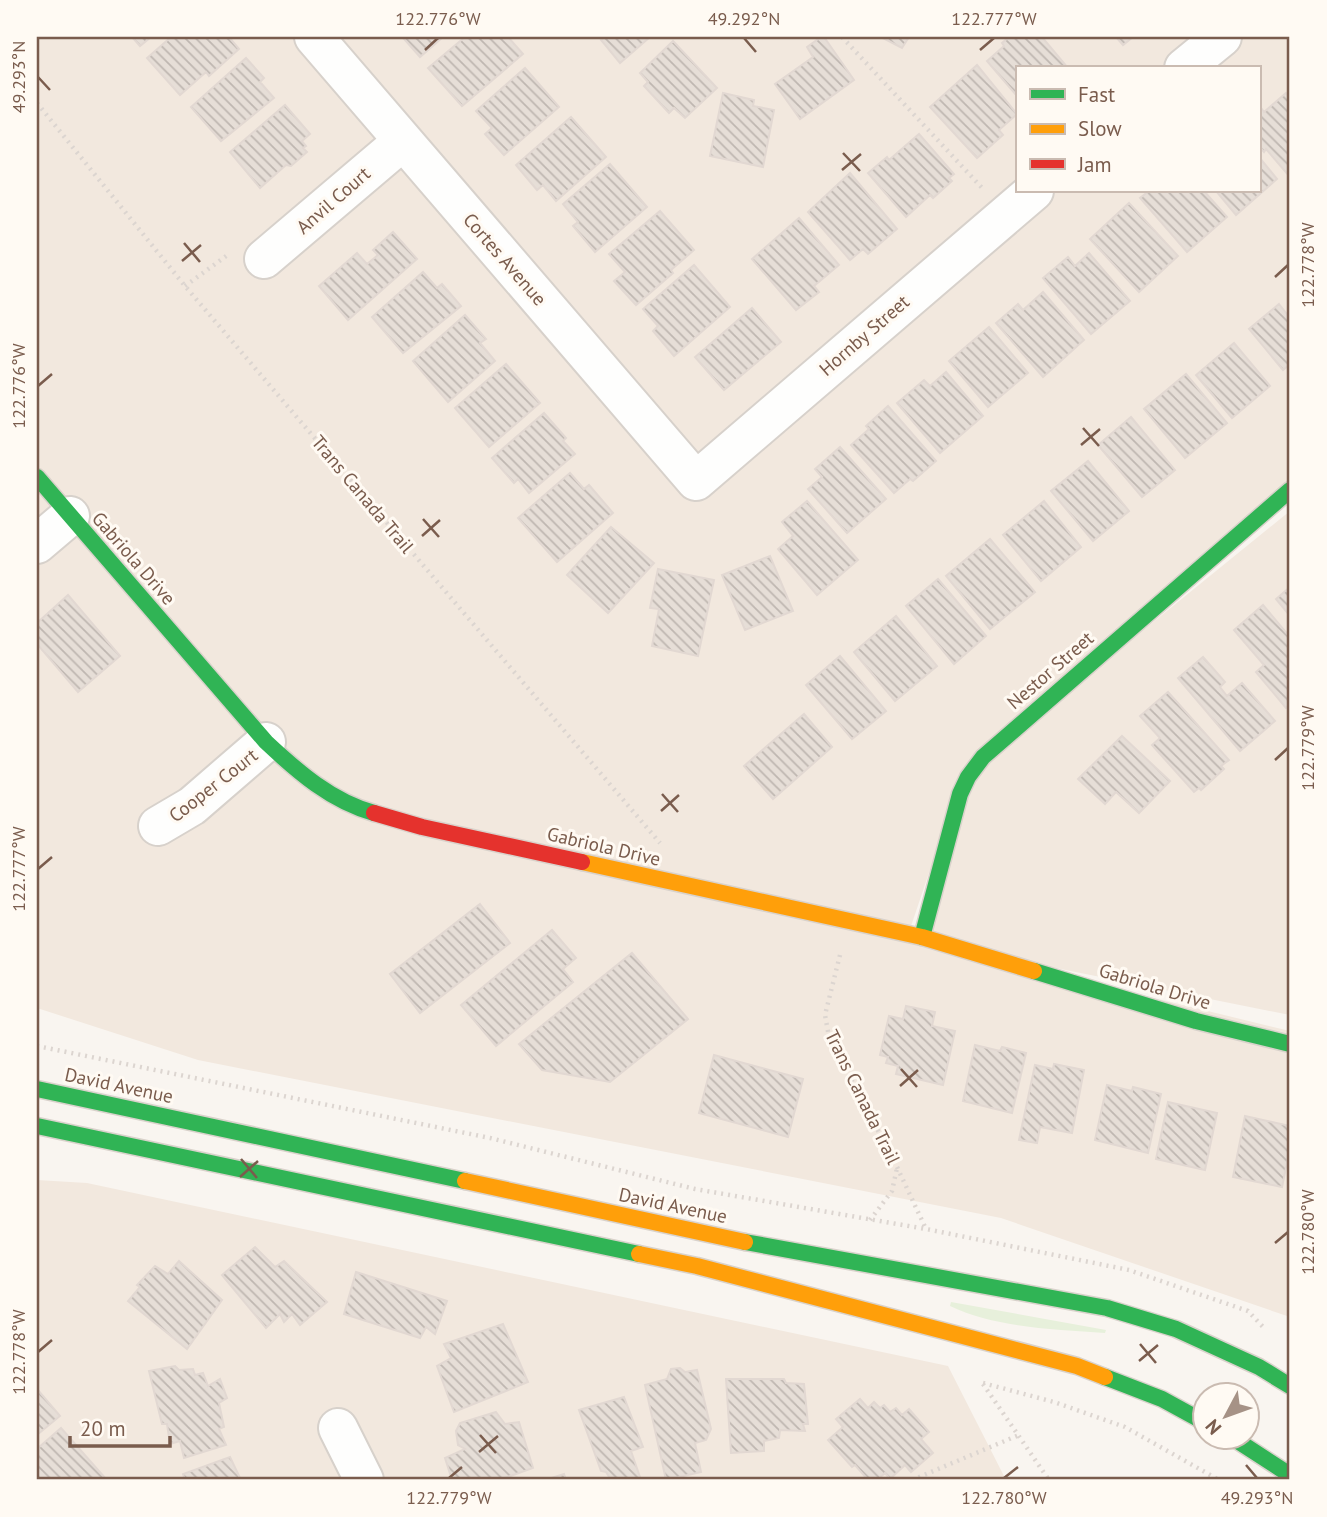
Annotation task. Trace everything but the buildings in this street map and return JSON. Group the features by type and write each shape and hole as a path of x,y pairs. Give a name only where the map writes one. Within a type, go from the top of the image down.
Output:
{"main road":[{"name":"Gabriola Drive","path":"37,477 266,742 293,767 330,794 360,809 388,818 686,886 922,937 1196,1021 1290,1044"},
{"name":"Nestor Street","path":"922,937 960,794 968,777 983,757 1290,490"},
{"name":"David Avenue","path":"37,1089 760,1245 1107,1308 1175,1329 1259,1367 1290,1386"},
{"path":"37,1126 710,1270 1077,1366 1162,1399 1190,1414"},
{"path":"1251,1450 1290,1475"}],"street":[{"name":"Cortes Avenue","path":"314,37 696,481"},
{"path":"1186,66 1222,37"},
{"name":"Anvil Court","path":"264,259 403,141"},
{"name":"Hornby Street","path":"696,481 1020,202"},
{"path":"37,544 70,516"},
{"name":"Cooper Court","path":"158,826 192,806 266,742"},
{"path":"338,1427 364,1480"}],"path":[{"path":"842,37 1020,202"},
{"name":"Trans Canada Trail","path":"37,103 186,286 660,842 686,886"},
{"path":"186,286 242,244 264,259"},
{"name":"Trans Canada Trail","path":"849,921 825,1015 829,1037 897,1167 926,1230 870,1220"},
{"path":"37,1046 490,1139 695,1189 870,1220 892,1191 897,1167"},
{"path":"1049,1480 983,1383 1054,1402 1125,1427 1219,1480"},
{"path":"912,1480 1019,1435"}],"shaded area":[{"path":"37,37 1290,37 1290,486 964,769 907,938 1290,1031 1290,1317 1001,1218 198,1060 37,1008"},
{"path":"1290,511 1290,1015 911,939 966,774"},
{"path":"37,1180 87,1183 948,1366 1006,1480 37,1480"}],"green space":[{"path":"951,1302 1106,1330 1105,1333 1046,1329 1006,1323 968,1313 950,1306"}],"traffic: fast":[{"path":"37,477 266,742 329,793 374,813"},
{"path":"922,937 960,794 968,777 983,757 1290,490"},
{"path":"1034,971 1196,1021 1290,1044"},
{"path":"37,1089 465,1181"},
{"path":"37,1126 639,1254"},
{"path":"745,1242 1107,1308 1176,1329 1259,1367 1290,1386"},
{"path":"1105,1377 1162,1399 1190,1414"},
{"path":"1252,1450 1290,1475"}],"traffic: slow":[{"path":"582,862 922,937 1034,971"},
{"path":"465,1181 745,1242"},
{"path":"639,1254 697,1266 1077,1366 1105,1377"}],"traffic: jam":[{"path":"374,813 422,827 582,862"}]}
